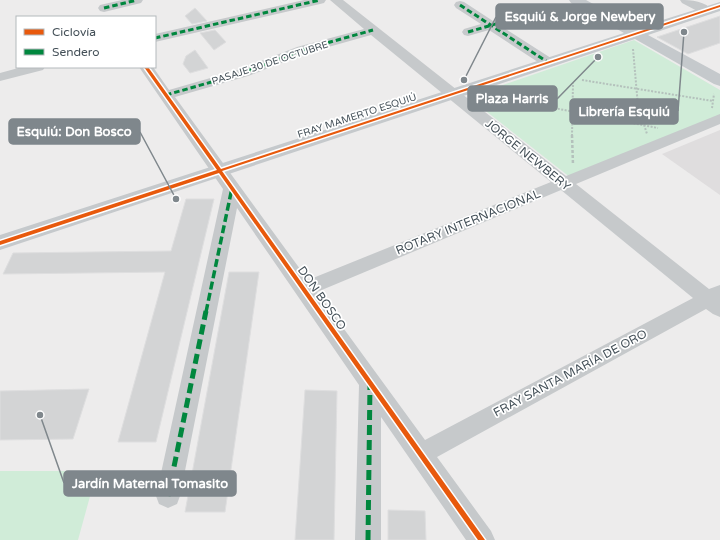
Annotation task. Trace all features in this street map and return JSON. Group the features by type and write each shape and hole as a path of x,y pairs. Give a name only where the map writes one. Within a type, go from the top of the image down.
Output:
{"street":[{"path":"104,8 137,0"},
{"path":"156,38 320,0"},
{"name":"JORGE NEWBERY","path":"336,0 452,94 568,178 716,300"},
{"path":"576,0 634,38 717,84"},
{"path":"686,0 714,9"},
{"path":"460,5 549,63"},
{"name":"FRAY MAMERTO ESQUIÚ","path":"0,243 452,94 634,38 714,9"},
{"path":"468,32 516,18"},
{"name":"PASAJE 30 DE OCTUBRE","path":"166,95 254,70 302,50 373,30"},
{"path":"0,77 34,68"},
{"name":"DON BOSCO","path":"147,68 482,540"},
{"name":"ROTARY INTERNACIONAL","path":"304,289 716,115"},
{"path":"168,496 232,188"},
{"name":"FRAY SANTA MARÍA DE ORO","path":"421,454 716,300"},
{"path":"368,540 370,383"}],"path":[{"path":"634,38 635,88 639,111 648,136"},
{"path":"582,80 713,101"},
{"path":"568,178 573,83"},
{"path":"716,115 713,101 717,84"},
{"path":"482,99 523,102 659,129"}],"shaded area":[{"path":"720,130 720,195 662,154"}],"green space":[{"path":"634,40 720,90 720,116 571,178 468,97"},
{"path":"0,471 97,471 78,540 0,540"}],"building":[{"path":"195,8 207,21 192,24 185,16"},
{"path":"720,16 720,43 688,54 657,37"},
{"path":"215,30 226,42 214,50 200,33"},
{"path":"195,50 208,68 190,73 183,64 186,56"},
{"path":"186,199 214,199 156,442 118,442 165,272 3,274 13,253 171,251"},
{"path":"229,272 259,272 225,512 185,512"},
{"path":"89,389 73,439 0,440 0,391"},
{"path":"305,390 337,391 334,540 295,540"},
{"path":"388,510 425,511 426,540 388,540"}],"marked path":[{"path":"104,8 137,0"},
{"path":"156,38 320,0"},
{"path":"460,5 549,63"},
{"path":"468,32 516,18"},
{"path":"166,95 243,73 302,50 373,30"},
{"path":"168,496 232,188"},
{"path":"368,540 370,384"}],"cycle path":[{"path":"0,243 720,6"},
{"path":"147,68 482,540"}],"place":[{"name":"Librería Esquiú","path":"684,32"},
{"name":"Plaza Harris","path":"598,57"},
{"name":"Esquiú & Jorge Newbery","path":"464,80"},
{"name":"Esquiú: Don Bosco","path":"176,199"},
{"name":"Jardín Maternal Tomasito","path":"40,415"}]}
